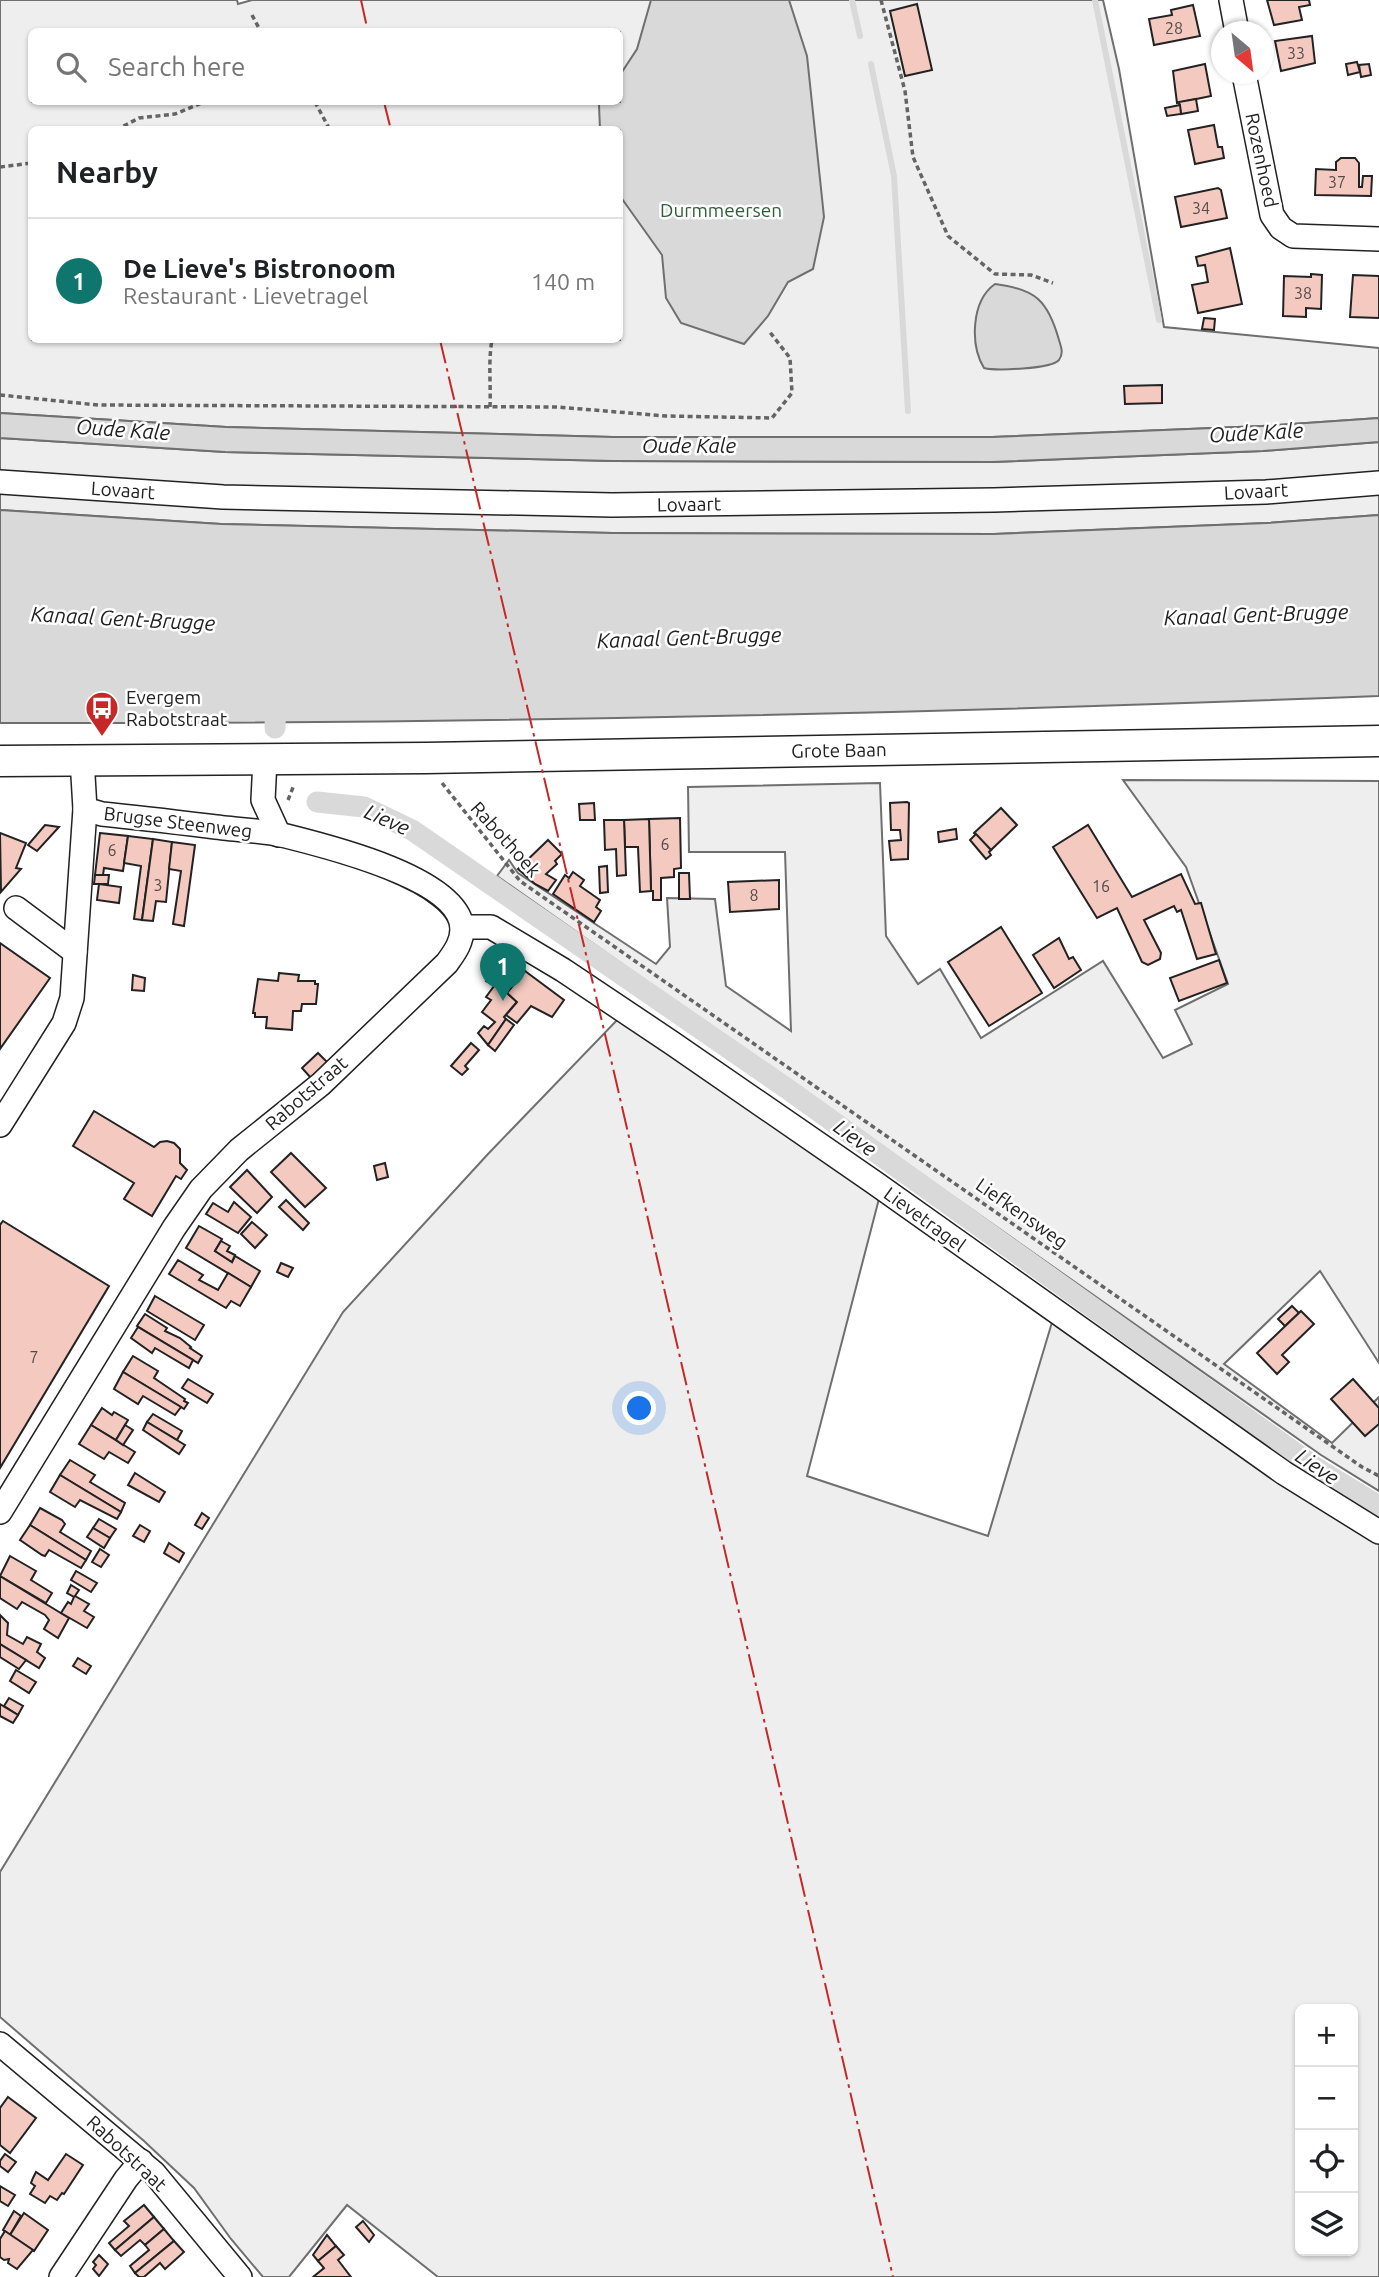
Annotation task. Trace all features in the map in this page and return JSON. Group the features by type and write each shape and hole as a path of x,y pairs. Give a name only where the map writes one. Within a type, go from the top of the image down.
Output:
{"main road":[{"name":"Grote Baan","path":"300,759 1379,741"},
{"path":"0,761 300,759"}],"street":[{"path":"1231,0 1235,21"},
{"name":"Rozenhoed","path":"1246,84 1272,215 1281,228 1293,236 1379,239"},
{"name":"Lovaart","path":"0,482 223,497 612,505 1266,492 1379,484"},
{"name":"Brugse Steenweg","path":"82,759 85,809 102,814 279,835"},
{"path":"265,760 263,800 279,835 400,871 444,898 458,916 462,927"},
{"path":"0,1125 64,1023 72,998 85,809"},
{"path":"16,908 75,952"},
{"name":"Rabotstraat","path":"0,1512 174,1227 201,1189 239,1150 321,1084 447,963 457,948 462,927"},
{"name":"Lievetragel","path":"462,927 491,927 574,978 863,1175 1251,1450 1379,1532"},
{"name":"Rabotstraat","path":"0,2044 154,2173 240,2277"},
{"path":"61,2277 126,2179 141,2161"}],"path":[{"path":"881,0 905,90 913,157 947,236 996,274 1031,275 1054,283"},
{"path":"252,15 259,28"},
{"path":"124,126 139,118 176,114 197,105"},
{"path":"317,105 328,126"},
{"path":"0,167 28,164"},
{"path":"0,395 98,405 557,407 666,416 772,418 792,393 790,358 769,331"},
{"path":"490,407 489,360 492,343"},
{"name":"Rabothoek","path":"426,758 450,796 520,881 650,971"},
{"path":"290,810 288,794 292,786 300,780 300,759"},
{"name":"Liefkensweg","path":"650,971 1379,1476"}],"green space":[{"name":"Durmmeersen","path":"0,0 237,0 238,4 252,0 1103,0 1119,69 1164,327 1379,348 1379,418 1262,426 992,437 613,437 226,427 0,413"},
{"path":"0,438 225,452 613,461 992,462 1263,451 1379,442 1379,515 1267,523 994,534 612,533 221,524 0,510"},
{"path":"1123,780 1379,781 1379,1363 1320,1271 1224,1364 1332,1443 1379,1397 1379,1491 1321,1455 497,876 509,860 518,873 656,964 670,947 667,898 715,899 726,986 791,1031 785,852 689,852 688,787 880,783 886,936 918,984 940,969 981,1038 1103,961 1163,1058 1192,1044 1175,1010 1228,984 1186,867"},
{"path":"619,1018 880,1195 807,1476 988,1536 1053,1319 1379,1542 1379,2277 438,2277 347,2205 289,2277 263,2277 194,2188 144,2141 0,2017 0,1872 343,1312 488,1154"}],"water":[{"path":"651,0 789,0 807,56 824,217 813,269 788,282 768,316 744,344 681,323 666,298 662,255 623,200 623,126 600,126 599,105 623,105 623,70 637,49"},
{"path":"995,284 1021,289 1045,306 1061,345 1059,360 1035,367 984,368 976,348 975,324 981,301"},
{"name":"Oude Kale","path":"0,413 226,427 613,437 992,437 1262,426 1379,418 1379,442 1263,451 992,462 613,461 225,452 0,438"},
{"name":"Kanaal Gent-Brugge","path":"0,510 221,524 612,533 994,534 1267,523 1379,515 1379,696 690,717 0,723"}],"building":[{"path":"1267,0 1309,0 1310,5 1299,7 1302,20 1274,25"},
{"path":"917,4 932,70 905,76 890,11"},
{"path":"1193,5 1200,36 1154,45 1149,19 1172,15 1171,10"},
{"path":"1312,36 1315,63 1281,71 1275,41"},
{"path":"1357,62 1360,72 1348,75 1346,64"},
{"path":"1205,64 1211,96 1177,103 1173,71"},
{"path":"1369,64 1371,75 1361,77 1359,65"},
{"path":"1196,99 1198,111 1181,114 1179,102"},
{"path":"1180,105 1181,114 1167,116 1165,108"},
{"path":"1214,125 1218,147 1222,147 1224,158 1195,164 1188,130"},
{"path":"1341,158 1355,158 1359,163 1359,187 1362,187 1363,176 1372,176 1371,196 1315,195 1316,169 1336,170 1336,162"},
{"path":"1218,188 1221,190 1227,218 1181,227 1175,197"},
{"path":"1230,248 1242,304 1198,313 1192,285 1208,282 1205,265 1198,266 1196,257"},
{"path":"1311,274 1322,275 1321,309 1306,308 1306,317 1283,316 1284,276 1311,277"},
{"path":"1353,275 1379,276 1379,318 1350,317"},
{"path":"1204,318 1215,319 1214,330 1202,329"},
{"path":"1162,385 1162,403 1125,404 1124,386"},
{"path":"907,802 908,859 891,860 889,841 901,840 900,830 891,830 890,803"},
{"path":"594,803 595,820 580,820 579,804"},
{"path":"1001,808 1017,825 991,850 974,833"},
{"path":"680,818 681,868 674,869 674,877 661,878 661,900 653,900 649,819"},
{"path":"649,819 651,891 640,892 638,847 625,847 624,820"},
{"path":"604,820 624,820 626,875 617,876 616,849 605,850"},
{"path":"45,825 59,827 37,851 28,845"},
{"path":"1088,825 1132,897 1181,874 1195,904 1201,903 1216,954 1197,959 1181,910 1177,912 1174,906 1144,920 1161,953 1160,959 1148,965 1142,962 1117,908 1097,918 1053,847"},
{"path":"956,829 957,839 939,842 938,832"},
{"path":"0,833 26,843 16,868 21,869 1,892"},
{"path":"100,833 128,836 123,871 104,868 103,875 95,875"},
{"path":"976,834 991,850 991,855 986,859 970,840"},
{"path":"128,836 153,839 142,920 134,919 141,866 124,863"},
{"path":"153,839 172,842 166,902 156,901 153,921 142,920"},
{"path":"548,840 562,854 555,861 557,864 546,874 556,880 548,891 518,869"},
{"path":"172,842 195,845 184,926 173,924 181,871 169,869"},
{"path":"607,866 608,892 600,893 599,867"},
{"path":"573,872 584,880 580,886 600,900 596,907 601,911 594,922 553,894 565,875 569,878"},
{"path":"679,873 689,873 690,899 679,899"},
{"path":"95,875 109,875 108,884 94,884"},
{"path":"779,880 779,909 730,912 728,882"},
{"path":"99,884 121,887 119,903 97,900"},
{"path":"1001,927 1042,993 989,1026 948,962"},
{"path":"1059,938 1069,959 1073,957 1081,970 1054,988 1033,955"},
{"path":"0,943 50,978 0,1049"},
{"path":"504,956 525,971 507,993 517,1002 504,1017 506,1019 488,1045 478,1033 484,1026 488,1029 495,1022 482,1012 491,1000 486,997 494,986 486,981"},
{"path":"1219,960 1227,983 1179,1001 1170,978"},
{"path":"525,971 564,1000 552,1017 531,1006 517,1023 506,1015 517,1002 507,993"},
{"path":"279,973 299,975 298,981 315,981 315,984 318,984 316,1004 302,1004 301,1011 293,1011 292,1030 266,1028 267,1017 255,1017 253,1013 258,979 278,981"},
{"path":"133,975 145,978 144,991 132,990"},
{"path":"506,1019 514,1025 495,1051 488,1045"},
{"path":"471,1043 479,1050 465,1066 468,1069 462,1075 451,1066"},
{"path":"318,1053 327,1062 311,1078 302,1068"},
{"path":"94,1111 154,1147 167,1141 180,1149 180,1163 187,1170 181,1179 176,1176 152,1216 124,1199 134,1183 73,1146"},
{"path":"291,1153 326,1188 305,1207 271,1172"},
{"path":"385,1163 388,1177 377,1180 374,1166"},
{"path":"247,1170 272,1197 257,1213 230,1187"},
{"path":"286,1200 309,1223 303,1230 279,1207"},
{"path":"234,1202 251,1217 238,1233 206,1214 213,1203 228,1212"},
{"path":"3,1221 109,1286 0,1468 0,1225"},
{"path":"252,1222 267,1235 255,1248 241,1234"},
{"path":"199,1226 222,1239 215,1251 232,1262 235,1256 260,1271 251,1287 186,1248"},
{"path":"221,1241 230,1246 227,1251 235,1255 232,1262 215,1251"},
{"path":"178,1260 203,1275 199,1280 218,1290 228,1273 251,1287 240,1306 231,1301 226,1308 169,1274"},
{"path":"281,1263 293,1268 288,1277 277,1272"},
{"path":"155,1296 204,1325 195,1340 147,1311"},
{"path":"1292,1306 1299,1313 1285,1326 1278,1319"},
{"path":"1301,1311 1314,1324 1282,1355 1289,1362 1277,1374 1257,1353"},
{"path":"145,1314 202,1356 198,1363 137,1326"},
{"path":"138,1327 193,1360 189,1368 155,1348 152,1353 131,1338"},
{"path":"133,1356 158,1371 154,1378 185,1399 188,1403 184,1409 123,1372"},
{"path":"123,1372 181,1407 175,1415 143,1396 138,1404 114,1389"},
{"path":"188,1379 213,1394 207,1403 182,1388"},
{"path":"1353,1379 1379,1408 1379,1424 1365,1436 1331,1399"},
{"path":"102,1408 112,1415 114,1412 128,1420 116,1440 91,1425"},
{"path":"153,1414 182,1431 177,1440 147,1422"},
{"path":"147,1422 185,1445 179,1454 143,1430"},
{"path":"91,1425 135,1452 128,1463 109,1452 104,1459 79,1444"},
{"path":"125,1425 133,1430 123,1445 116,1440"},
{"path":"70,1460 95,1475 90,1482 125,1503 121,1512 60,1475"},
{"path":"135,1473 165,1492 159,1502 128,1485"},
{"path":"60,1475 121,1512 117,1519 80,1500 75,1507 50,1492"},
{"path":"40,1508 62,1520 65,1524 60,1532 91,1551 86,1560 30,1525"},
{"path":"202,1513 209,1518 202,1529 195,1525"},
{"path":"99,1519 116,1529 110,1538 93,1528"},
{"path":"30,1525 86,1560 81,1568 49,1550 45,1556 42,1555 20,1540"},
{"path":"140,1525 150,1531 144,1542 133,1536"},
{"path":"93,1528 110,1538 104,1548 87,1537"},
{"path":"169,1543 184,1553 179,1562 164,1553"},
{"path":"100,1549 109,1555 101,1567 92,1562"},
{"path":"10,1556 36,1571 31,1580 52,1593 46,1603 0,1576"},
{"path":"76,1571 97,1583 91,1592 71,1580"},
{"path":"0,1576 69,1618 58,1638 44,1629 49,1620 45,1615 22,1602 17,1609 0,1598"},
{"path":"71,1585 79,1590 75,1596 89,1604 84,1611 94,1617 87,1628 61,1613 74,1597 67,1593"},
{"path":"0,1615 8,1623 7,1635 23,1644 27,1637 41,1644 37,1652 45,1658 39,1668 0,1644"},
{"path":"0,1644 26,1660 19,1669 0,1657"},
{"path":"78,1658 91,1666 86,1674 73,1666"},
{"path":"16,1670 36,1682 29,1693 10,1681"},
{"path":"9,1698 23,1706 18,1715 4,1706"},
{"path":"0,1704 18,1715 13,1723 0,1716"},
{"path":"8,2097 36,2118 10,2153 0,2145 0,2108"},
{"path":"5,2154 16,2162 8,2172 0,2166"},
{"path":"66,2154 83,2165 64,2194 57,2200 50,2196 45,2203 30,2194 35,2186 31,2183 36,2172 48,2180"},
{"path":"0,2186 15,2195 8,2206 0,2201"},
{"path":"144,2205 154,2217 115,2250 109,2243 129,2226 124,2221"},
{"path":"14,2211 21,2216 10,2235 3,2230"},
{"path":"24,2213 48,2230 34,2251 10,2235"},
{"path":"154,2217 164,2229 145,2245 140,2240 121,2256 115,2250"},
{"path":"363,2221 374,2235 369,2242 356,2227"},
{"path":"164,2229 174,2241 135,2273 130,2266 149,2250 145,2245"},
{"path":"5,2231 33,2250 17,2269 8,2263 9,2259 0,2257 0,2239"},
{"path":"327,2235 336,2246 318,2261 313,2255"},
{"path":"174,2241 184,2252 165,2269 160,2263 144,2277 135,2273"},
{"path":"336,2246 344,2255 338,2260 351,2277 313,2277 324,2268 318,2261"},
{"path":"99,2255 108,2264 99,2276 93,2269 96,2265 93,2262"}],"waterway":[{"path":"852,0 860,36"},
{"path":"1095,0 1159,320"},
{"path":"871,64 894,176 908,411"},
{"name":"Lieve","path":"275,728 276,695"},
{"name":"Lieve","path":"317,802 364,807 412,830 789,1090 1318,1469 1379,1506"}],"power":[{"path":"361,0 367,28"},
{"path":"385,105 390,126"},
{"path":"441,343 613,1068 893,2277"}],"place":[{"name":"Evergem Rabotstraat","path":"102,738"},
{"name":"De Lieve's Bistronoom","path":"503,1001"}]}
